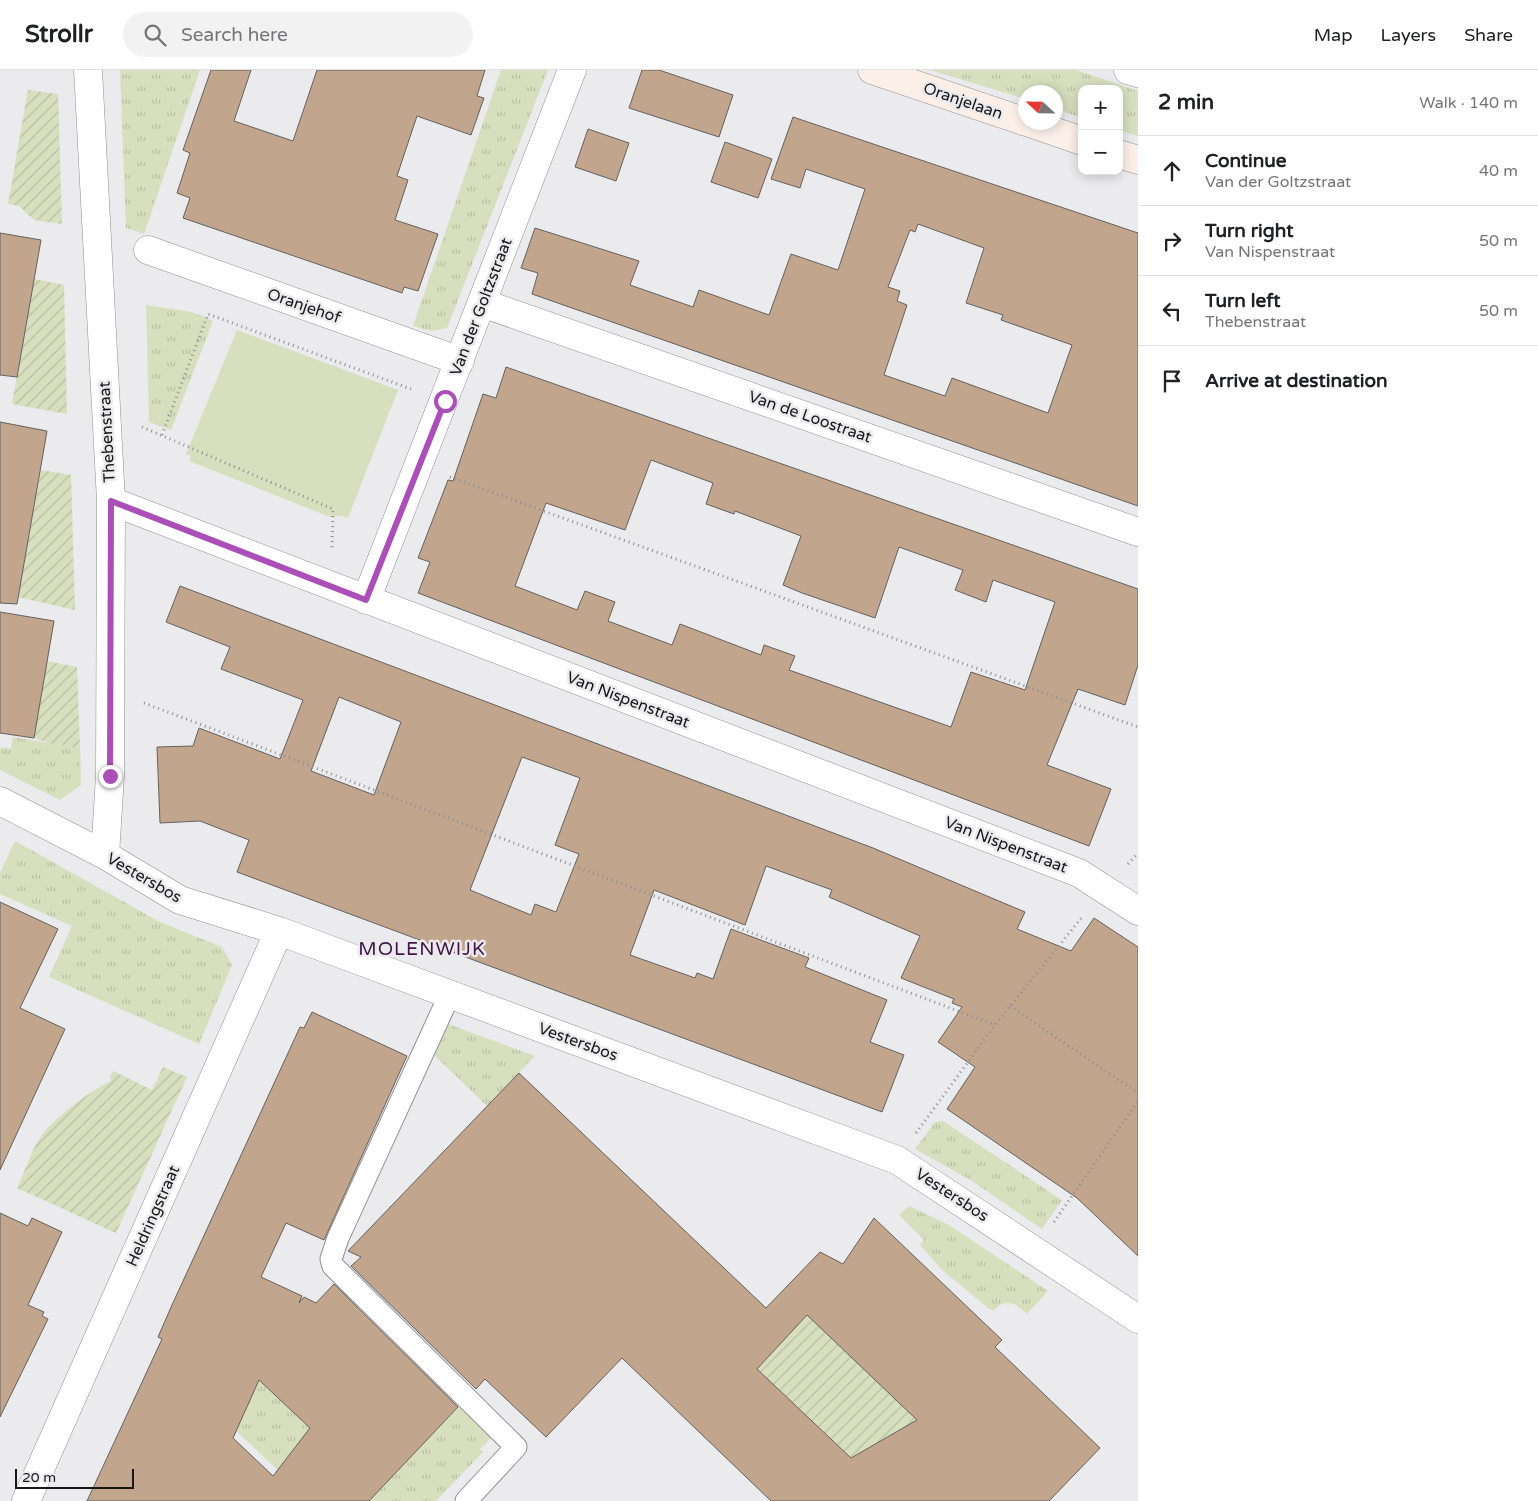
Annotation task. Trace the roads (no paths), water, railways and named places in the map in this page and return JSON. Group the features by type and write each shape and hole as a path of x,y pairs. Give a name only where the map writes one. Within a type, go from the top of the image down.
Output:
{"street":[{"name":"Thebenstraat","path":"88,70 111,501 110,776 105,855"},
{"name":"Van der Goltzstraat","path":"366,600 420,466 572,70"},
{"name":"Oranjelaan","path":"872,70 1018,119"},
{"path":"1128,70 1138,74"},
{"name":"Oranjelaan","path":"1050,130 1078,140"},
{"path":"1123,155 1138,160"},
{"name":"Oranjehof","path":"148,250 460,361"},
{"name":"Van de Loostraat","path":"482,302 1138,532"},
{"name":"Van Nispenstraat","path":"111,501 1079,873 1138,911"},
{"name":"Vestersbos","path":"0,800 105,855 180,900 279,931 897,1160 1138,1318"},
{"name":"Heldringstraat","path":"26,1501 279,931"}],"lane":[{"path":"450,994 338,1238 331,1260 333,1266 516,1447 466,1501"}],"district":[{"name":"MOLENWIJK","path":"422,949"}]}
